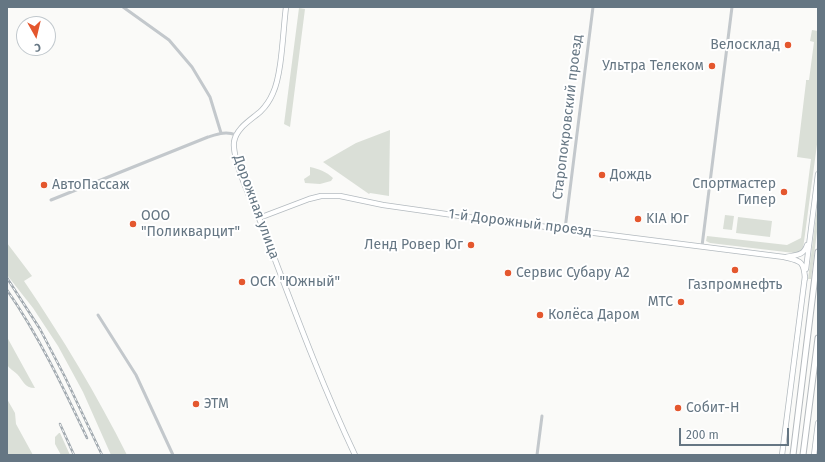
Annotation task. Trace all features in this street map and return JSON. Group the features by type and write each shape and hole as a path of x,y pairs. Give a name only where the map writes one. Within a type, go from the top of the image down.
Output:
{"main road":[{"name":"Дорожная улица","path":"286,7 277,81 273,93 262,110 244,125 236,135 234,147 286,290 355,455"},
{"path":"782,455 818,174"},
{"name":"1-й Дорожный проезд","path":"259,218 309,199 332,196 351,198 391,206 784,257"},
{"path":"784,257 798,255 803,252 810,237"},
{"path":"792,455 795,443 818,252"},
{"path":"784,257 799,261 803,264 805,278"},
{"path":"803,455 818,338"},
{"path":"814,455 818,423"}],"street":[{"path":"123,7 169,40 192,67 210,97 221,133"},
{"name":"Старопокровский проезд","path":"565,229 593,7"},
{"path":"702,246 732,7"},
{"path":"50,200 221,133 229,132 236,135"},
{"path":"98,315 136,375 174,455"},
{"path":"538,455 542,416"}],"shaded area":[{"path":"299,8 305,9 290,127 284,124"},
{"path":"812,30 818,31 818,137 803,249 798,253 794,253 710,243 706,241 707,236 787,245 801,238 811,159 797,157 806,80 809,80 814,42 810,41"},
{"path":"390,130 389,196 369,194 323,162 356,143"},
{"path":"310,167 323,171 333,178 331,181 320,184 305,183 304,179 310,175"},
{"path":"818,200 818,224 811,279 808,279"},
{"path":"725,215 734,216 732,230 723,229"},
{"path":"738,217 772,221 770,237 736,233"},
{"path":"7,243 32,276 24,281 78,366 104,410 127,455 111,455 83,392 58,346 33,308 7,275"},
{"path":"7,337 35,388 28,387 7,365"},
{"path":"7,399 15,413 16,424 33,455 7,455"},
{"path":"59,433 70,455 61,455 55,444 55,437"}],"railway":[{"path":"7,278 40,329 65,377 102,455"},
{"path":"7,290 30,325 60,381 87,438"},
{"path":"60,424 74,455"}],"place":[{"name":"Велосклад","path":"788,45"},
{"name":"Ультра Телеком","path":"712,66"},
{"name":"Дождь","path":"602,175"},
{"name":"АвтоПассаж","path":"44,185"},
{"name":"Спортмастер Гипер","path":"784,192"},
{"name":"KIA Юг","path":"638,219"},
{"name":"ООО \"Поликварцит\"","path":"133,224"},
{"name":"Ленд Ровер Юг","path":"471,245"},
{"name":"Газпромнефть","path":"735,270"},
{"name":"Сервис Субару А2","path":"508,273"},
{"name":"ОСК \"Южный\"","path":"242,282"},
{"name":"МТС","path":"681,302"},
{"name":"Колёса Даром","path":"540,315"},
{"name":"ЭТМ","path":"196,404"},
{"name":"Собит-Н","path":"678,408"}]}
